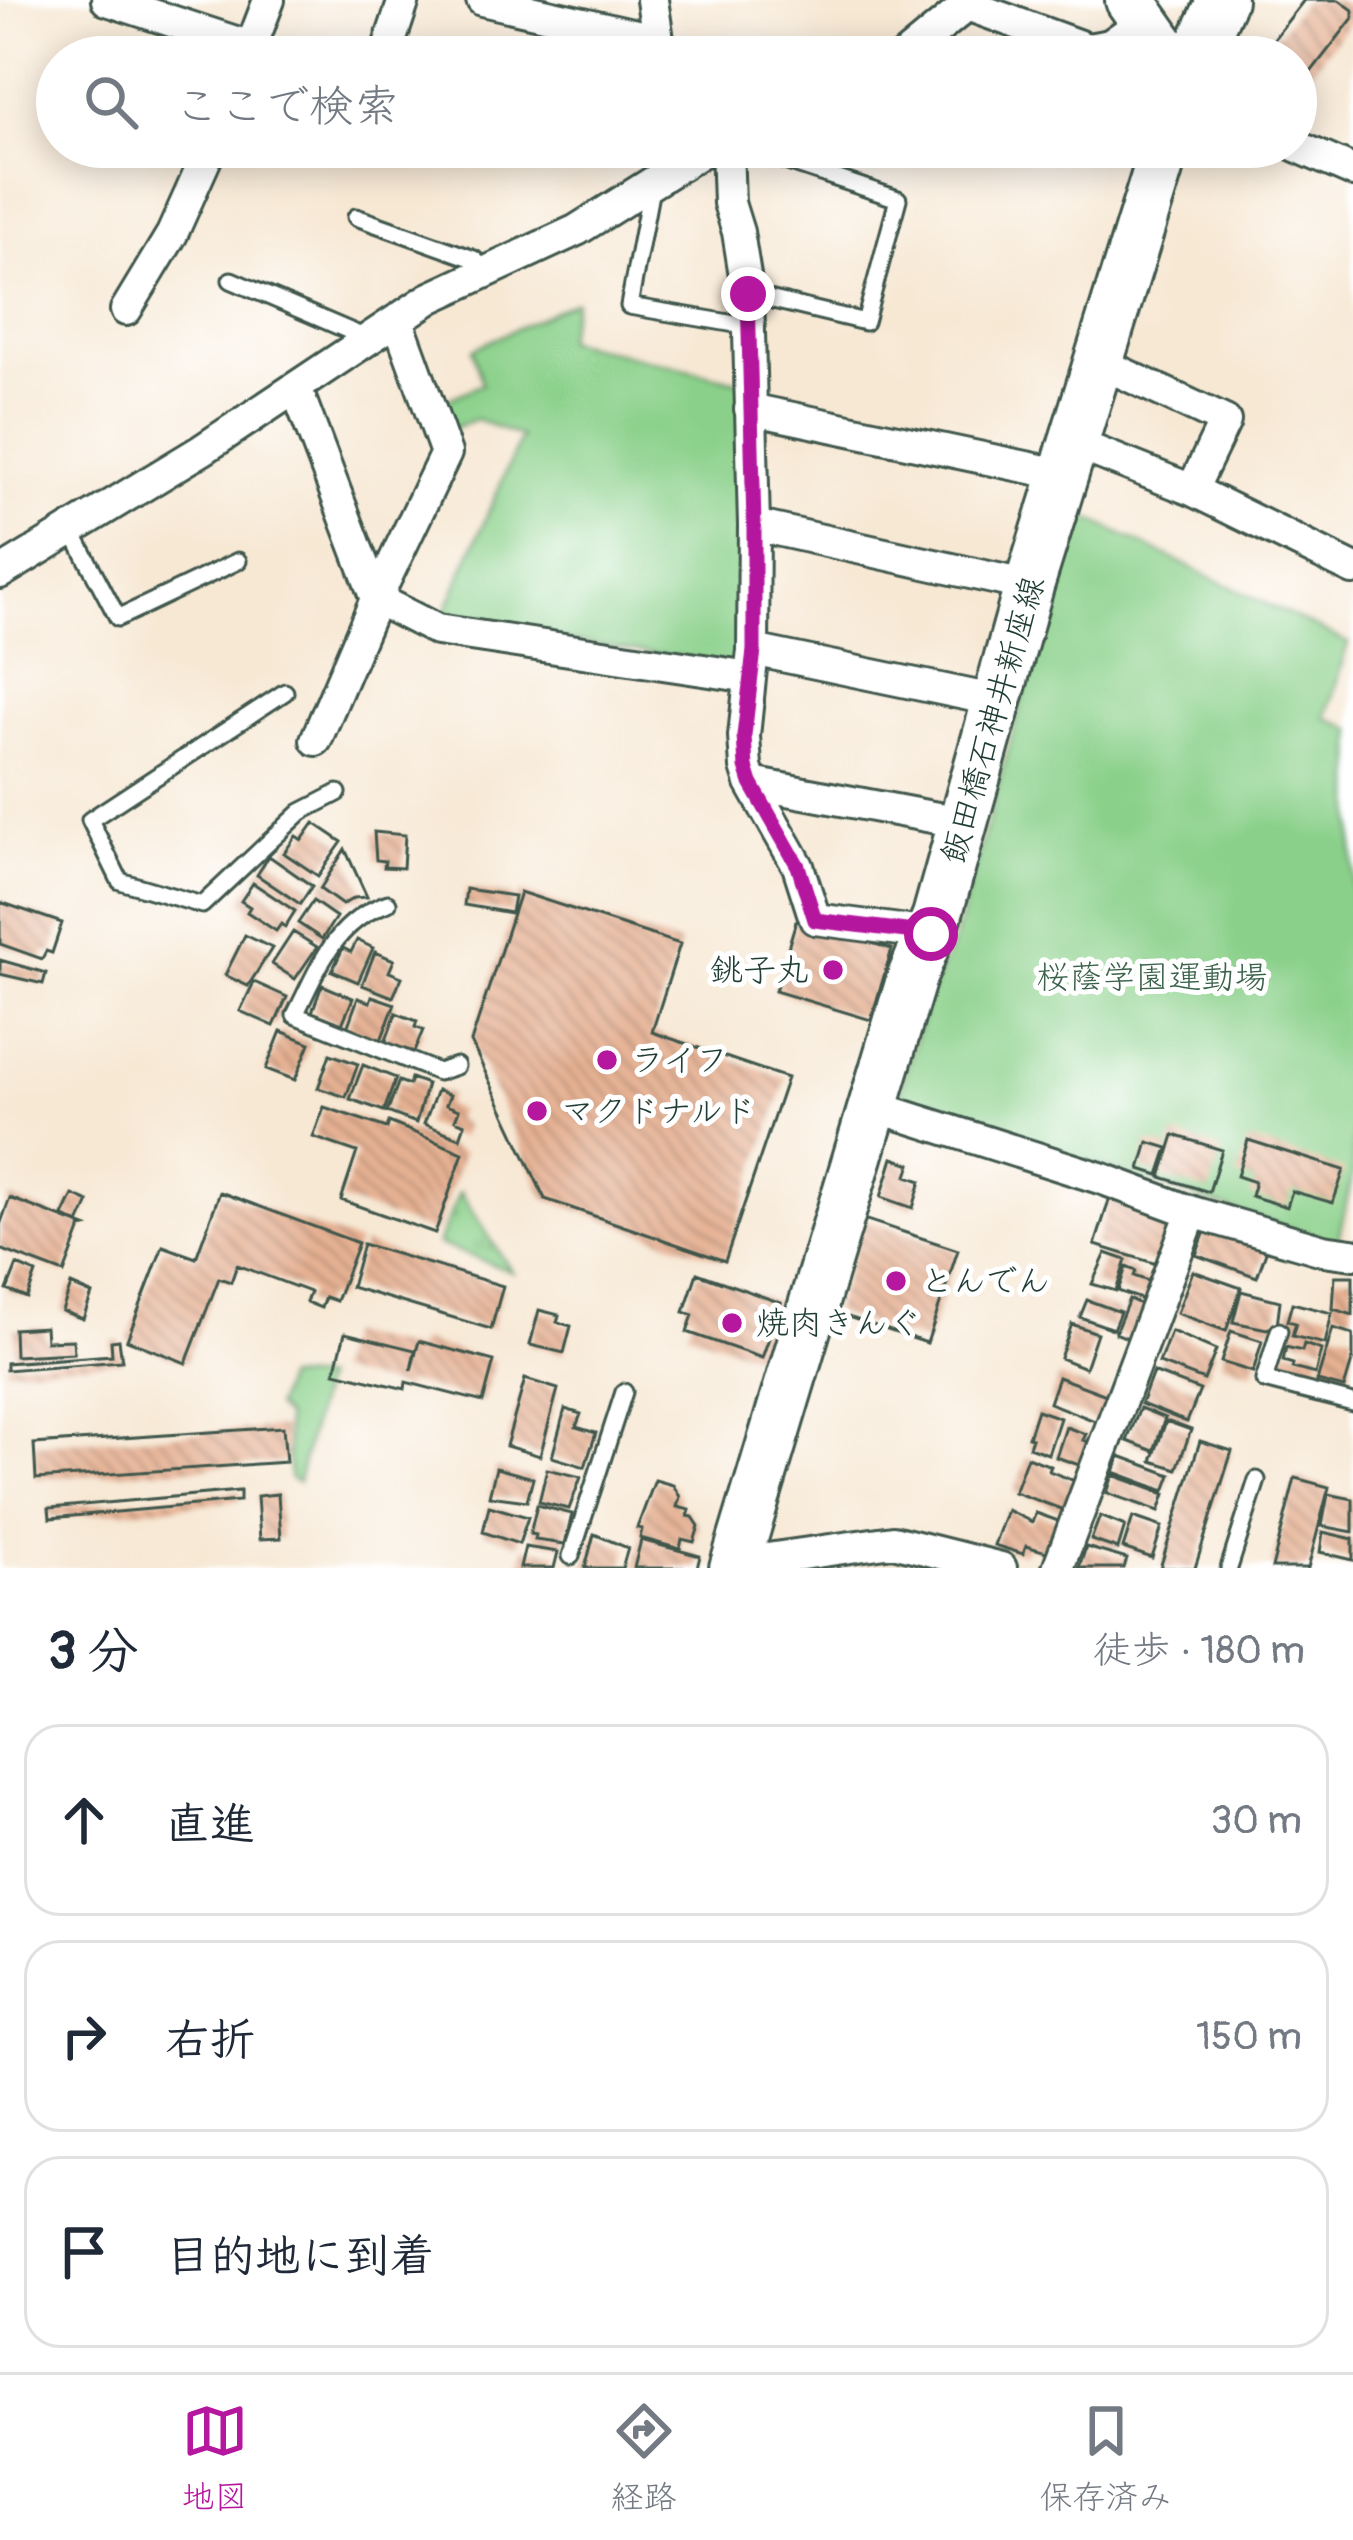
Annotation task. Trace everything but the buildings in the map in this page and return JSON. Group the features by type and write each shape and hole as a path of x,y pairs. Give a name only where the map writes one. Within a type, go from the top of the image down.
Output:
{"main road":[{"path":"1206,36 1222,0"},
{"name":"飯田橋石神井新座線","path":"753,1559 873,1106 912,977 931,934 1029,586 1159,168"}],"street":[{"path":"106,0 206,36"},
{"path":"256,36 269,0"},
{"path":"392,36 404,0"},
{"path":"482,0 615,36"},
{"path":"652,0 657,36"},
{"path":"927,36 966,1 1055,36"},
{"path":"1317,155 1353,171"},
{"path":"126,310 172,234 202,168"},
{"path":"0,573 296,388 430,298 577,230 648,168"},
{"path":"727,168 728,202 748,294 754,525 752,663 744,736 751,783 790,850 815,920 931,934"},
{"path":"316,740 446,453 398,321"},
{"path":"1099,362 1225,421 1192,490"},
{"path":"296,388 376,599 437,630 752,663 998,700"},
{"path":"751,410 1069,459 1192,490 1353,569"},
{"path":"754,525 1029,586"},
{"path":"751,783 964,823"},
{"path":"873,1106 1192,1212 1323,1250 1353,1254"},
{"path":"1058,1568 1192,1212"},
{"path":"753,1559 893,1540 928,1559 1001,1568"}],"lane":[{"path":"655,168 629,306 747,326"},
{"path":"748,294 865,322 898,199 806,168"},
{"path":"356,217 474,259 488,272"},
{"path":"231,280 370,339"},
{"path":"71,529 118,618 238,561"},
{"path":"285,692 90,820 120,881 202,905 301,812 338,793"},
{"path":"388,903 350,921 326,954 295,1015 438,1072 456,1066"},
{"path":"1280,1330 1264,1380 1353,1403"},
{"path":"571,1556 624,1392"},
{"path":"1229,1568 1257,1480"}],"green space":[{"path":"575,301 565,340 741,382 744,654 730,665 441,621 521,437 476,419 449,430 436,405 482,384 473,349"},
{"name":"桜蔭学園運動場","path":"1075,512 1348,643 1326,718 1353,729 1353,1173 1337,1244 897,1100 927,1001 955,938"},
{"path":"460,1192 512,1272 438,1244"},
{"path":"285,1378 323,1379 298,1482 290,1479 285,1417 275,1407"}],"place":[{"name":"銚子丸","path":"833,970"},
{"name":"ライフ","path":"607,1060"},
{"name":"マクドナルド","path":"537,1111"},
{"name":"とんでん","path":"896,1281"},
{"name":"焼肉きんぐ","path":"732,1323"}],"route":[{"path":"748,294 754,650 744,736 746,767 798,866 815,920 931,934"}]}
